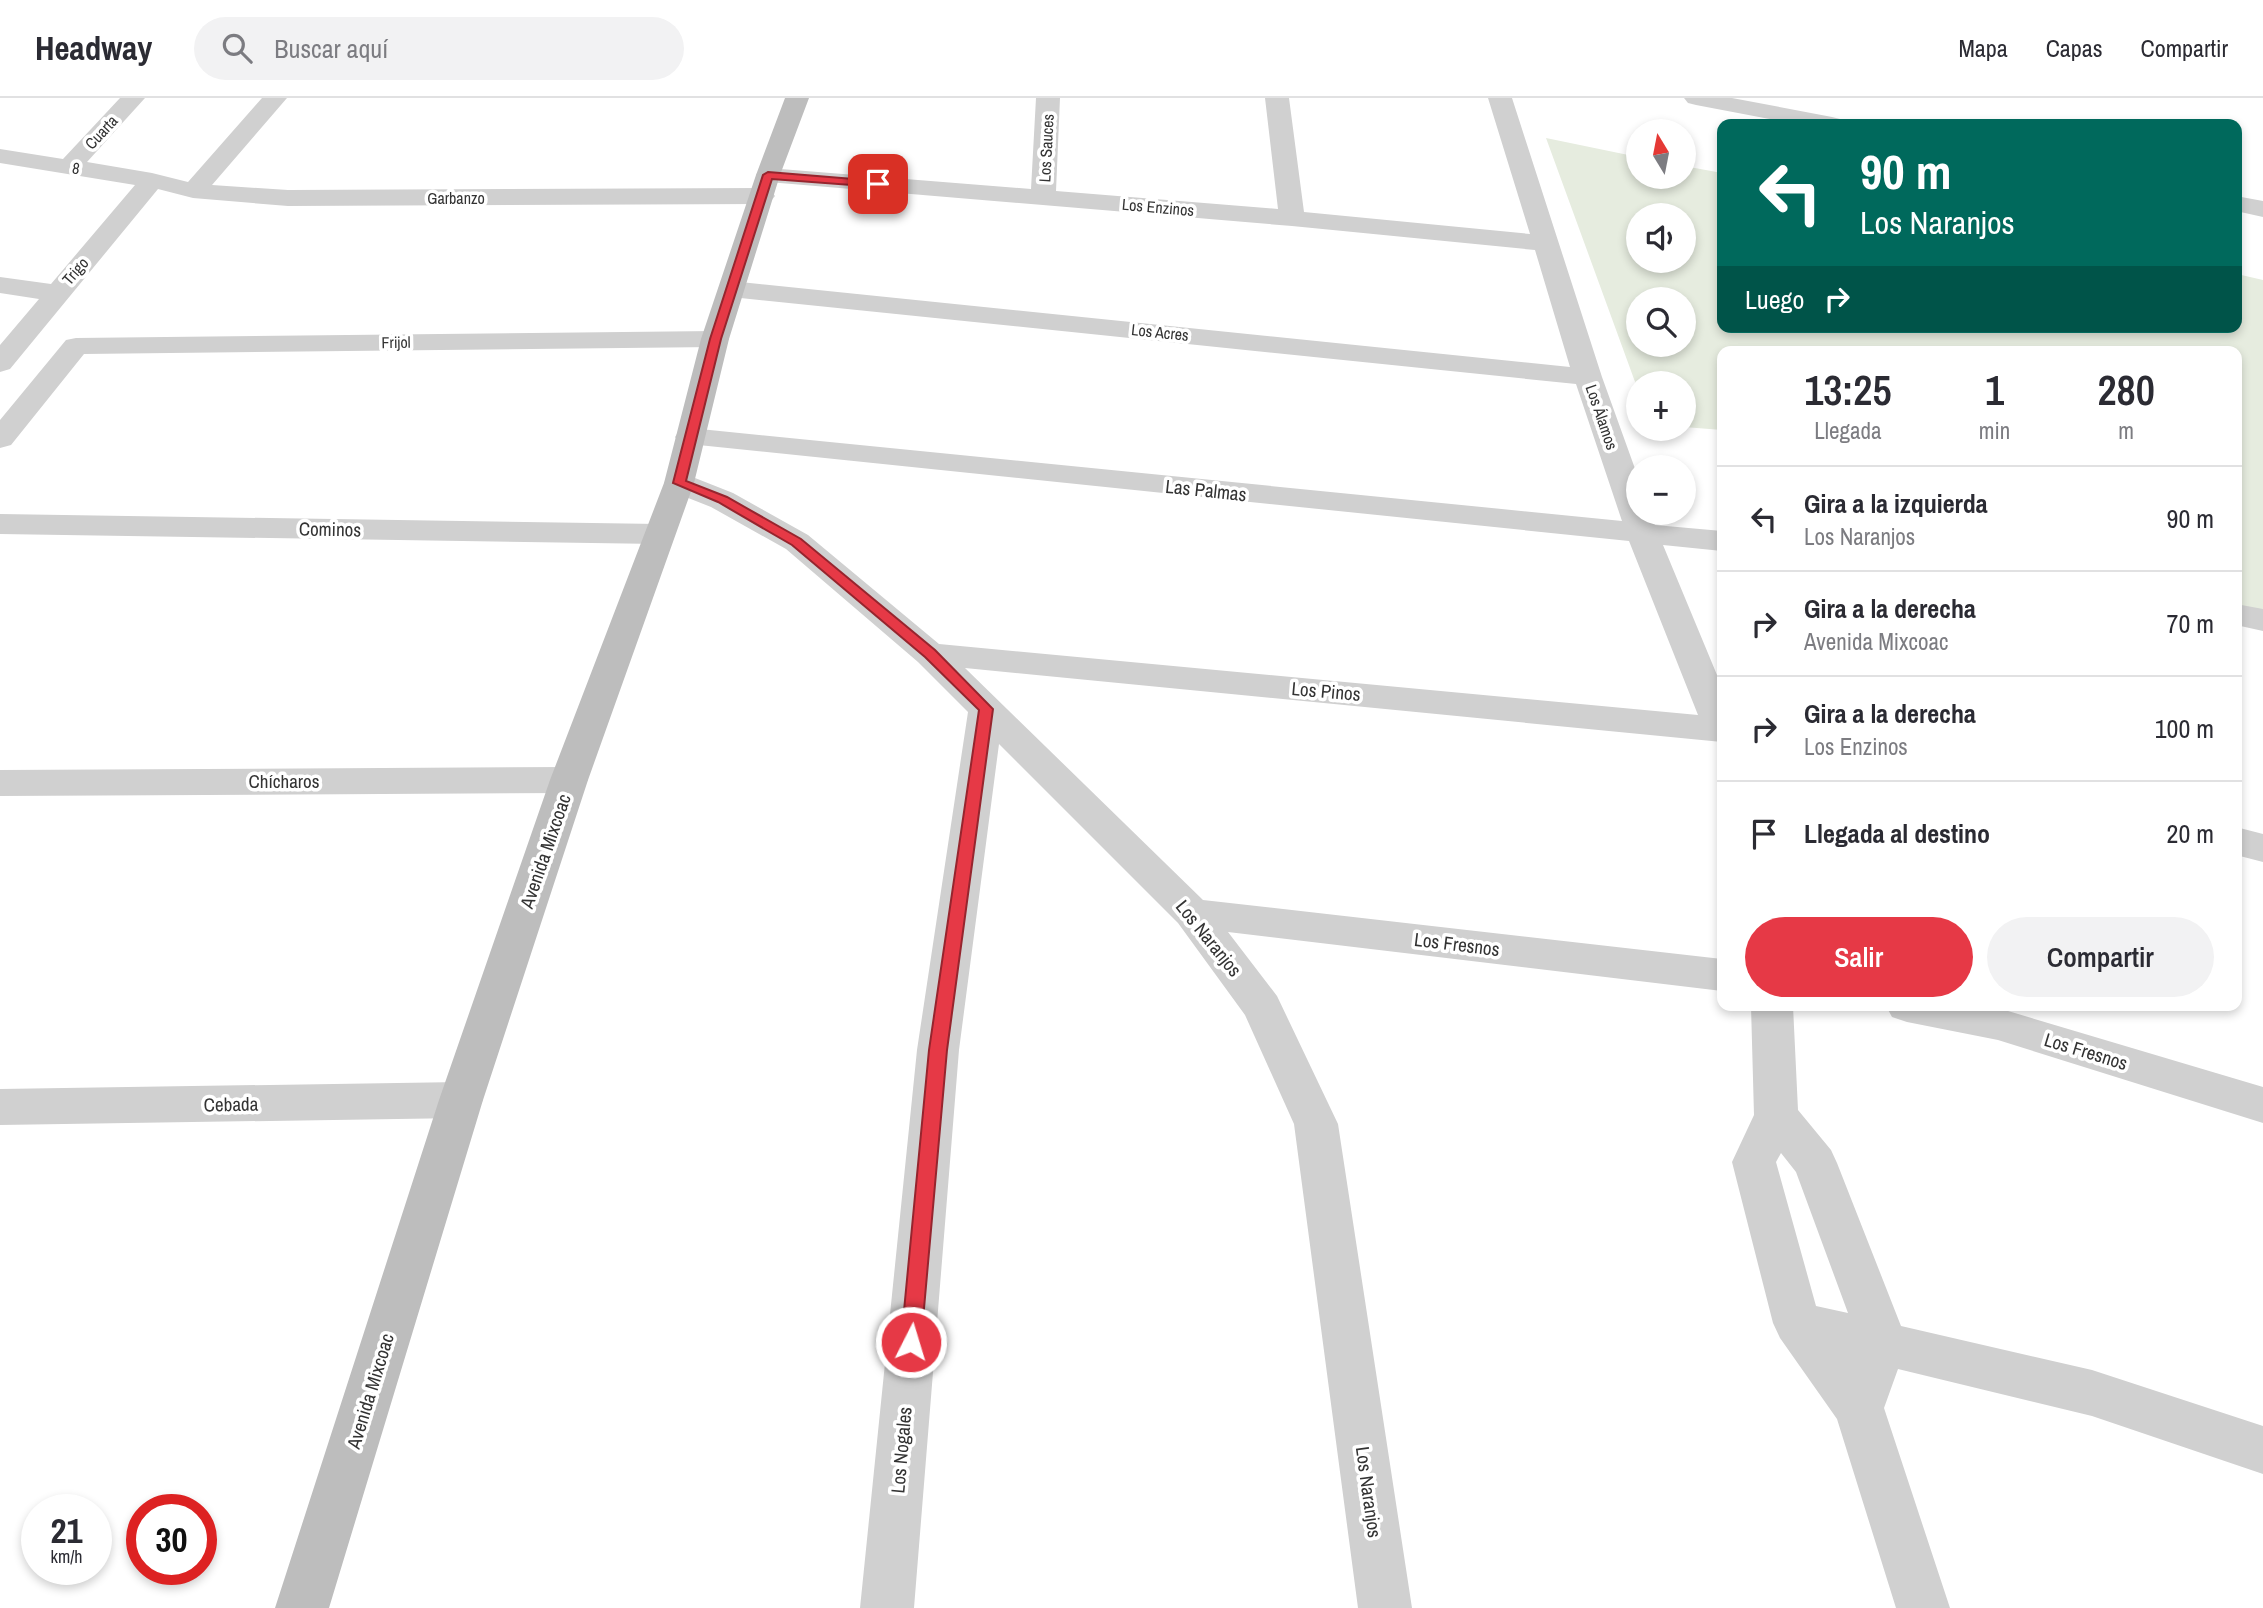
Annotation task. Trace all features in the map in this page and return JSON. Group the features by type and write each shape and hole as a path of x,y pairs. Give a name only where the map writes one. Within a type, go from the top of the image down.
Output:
{"street":[{"name":"Cuarta","path":"69,167 133,98"},
{"path":"193,191 275,98"},
{"name":"Avenida Mixcoac","path":"302,1608 461,1100 569,780 679,483 715,339 796,98"},
{"name":"Los Sauces","path":"1043,198 1048,98"},
{"path":"1277,98 1292,218"},
{"name":"Los Álamos","path":"1500,98 1588,377 1642,533 1717,717"},
{"path":"1696,98 1755,104 1813,119"},
{"name":"8","path":"0,156 152,180"},
{"name":"Garbanzo","path":"152,180 193,191 288,198 765,186"},
{"name":"Trigo","path":"0,363 152,180"},
{"name":"Los Enzinos","path":"765,186 1043,198 1292,218 1548,244"},
{"path":"2242,205 2263,209"},
{"path":"0,285 56,293"},
{"name":"Los Acres","path":"731,289 1588,377"},
{"name":"Frijol","path":"0,439 76,346 715,339"},
{"name":"Las Palmas","path":"690,438 1717,540"},
{"name":"Los Naranjos","path":"679,483 722,500 797,542 930,654 1192,913 1262,1007 1316,1124 1385,1608"},
{"name":"Cominos","path":"0,524 659,534"},
{"path":"2242,615 2263,620"},
{"name":"Los Pinos","path":"930,654 1717,729"},
{"name":"Los Nogales","path":"887,1608 938,1050 986,709"},
{"name":"Chícharos","path":"0,783 569,780"},
{"path":"2242,843 2263,848"},
{"name":"Los Fresnos","path":"1192,913 1717,974"},
{"path":"1772,1011 1776,1115 1754,1162 1797,1323 1859,1408 1923,1608"},
{"name":"Los Fresnos","path":"1932,1011 1998,1024 2263,1105"},
{"name":"Cebada","path":"0,1107 461,1100"},
{"path":"1776,1115 1815,1163 1883,1342 1859,1408"},
{"path":"1797,1323 2092,1393 2263,1450"}],"shaded area":[{"path":"1546,138 1626,155 1626,189 1696,189 1696,168 1717,172 1717,333 2242,333 2242,275 2263,280 2263,614 2242,608 2242,346 1717,346 1717,430 1696,428 1696,371 1631,371"}],"route":[{"path":"878,184 768,175 715,339 679,483 722,500 797,542 930,654 986,709 938,1050 911,1342"}]}
